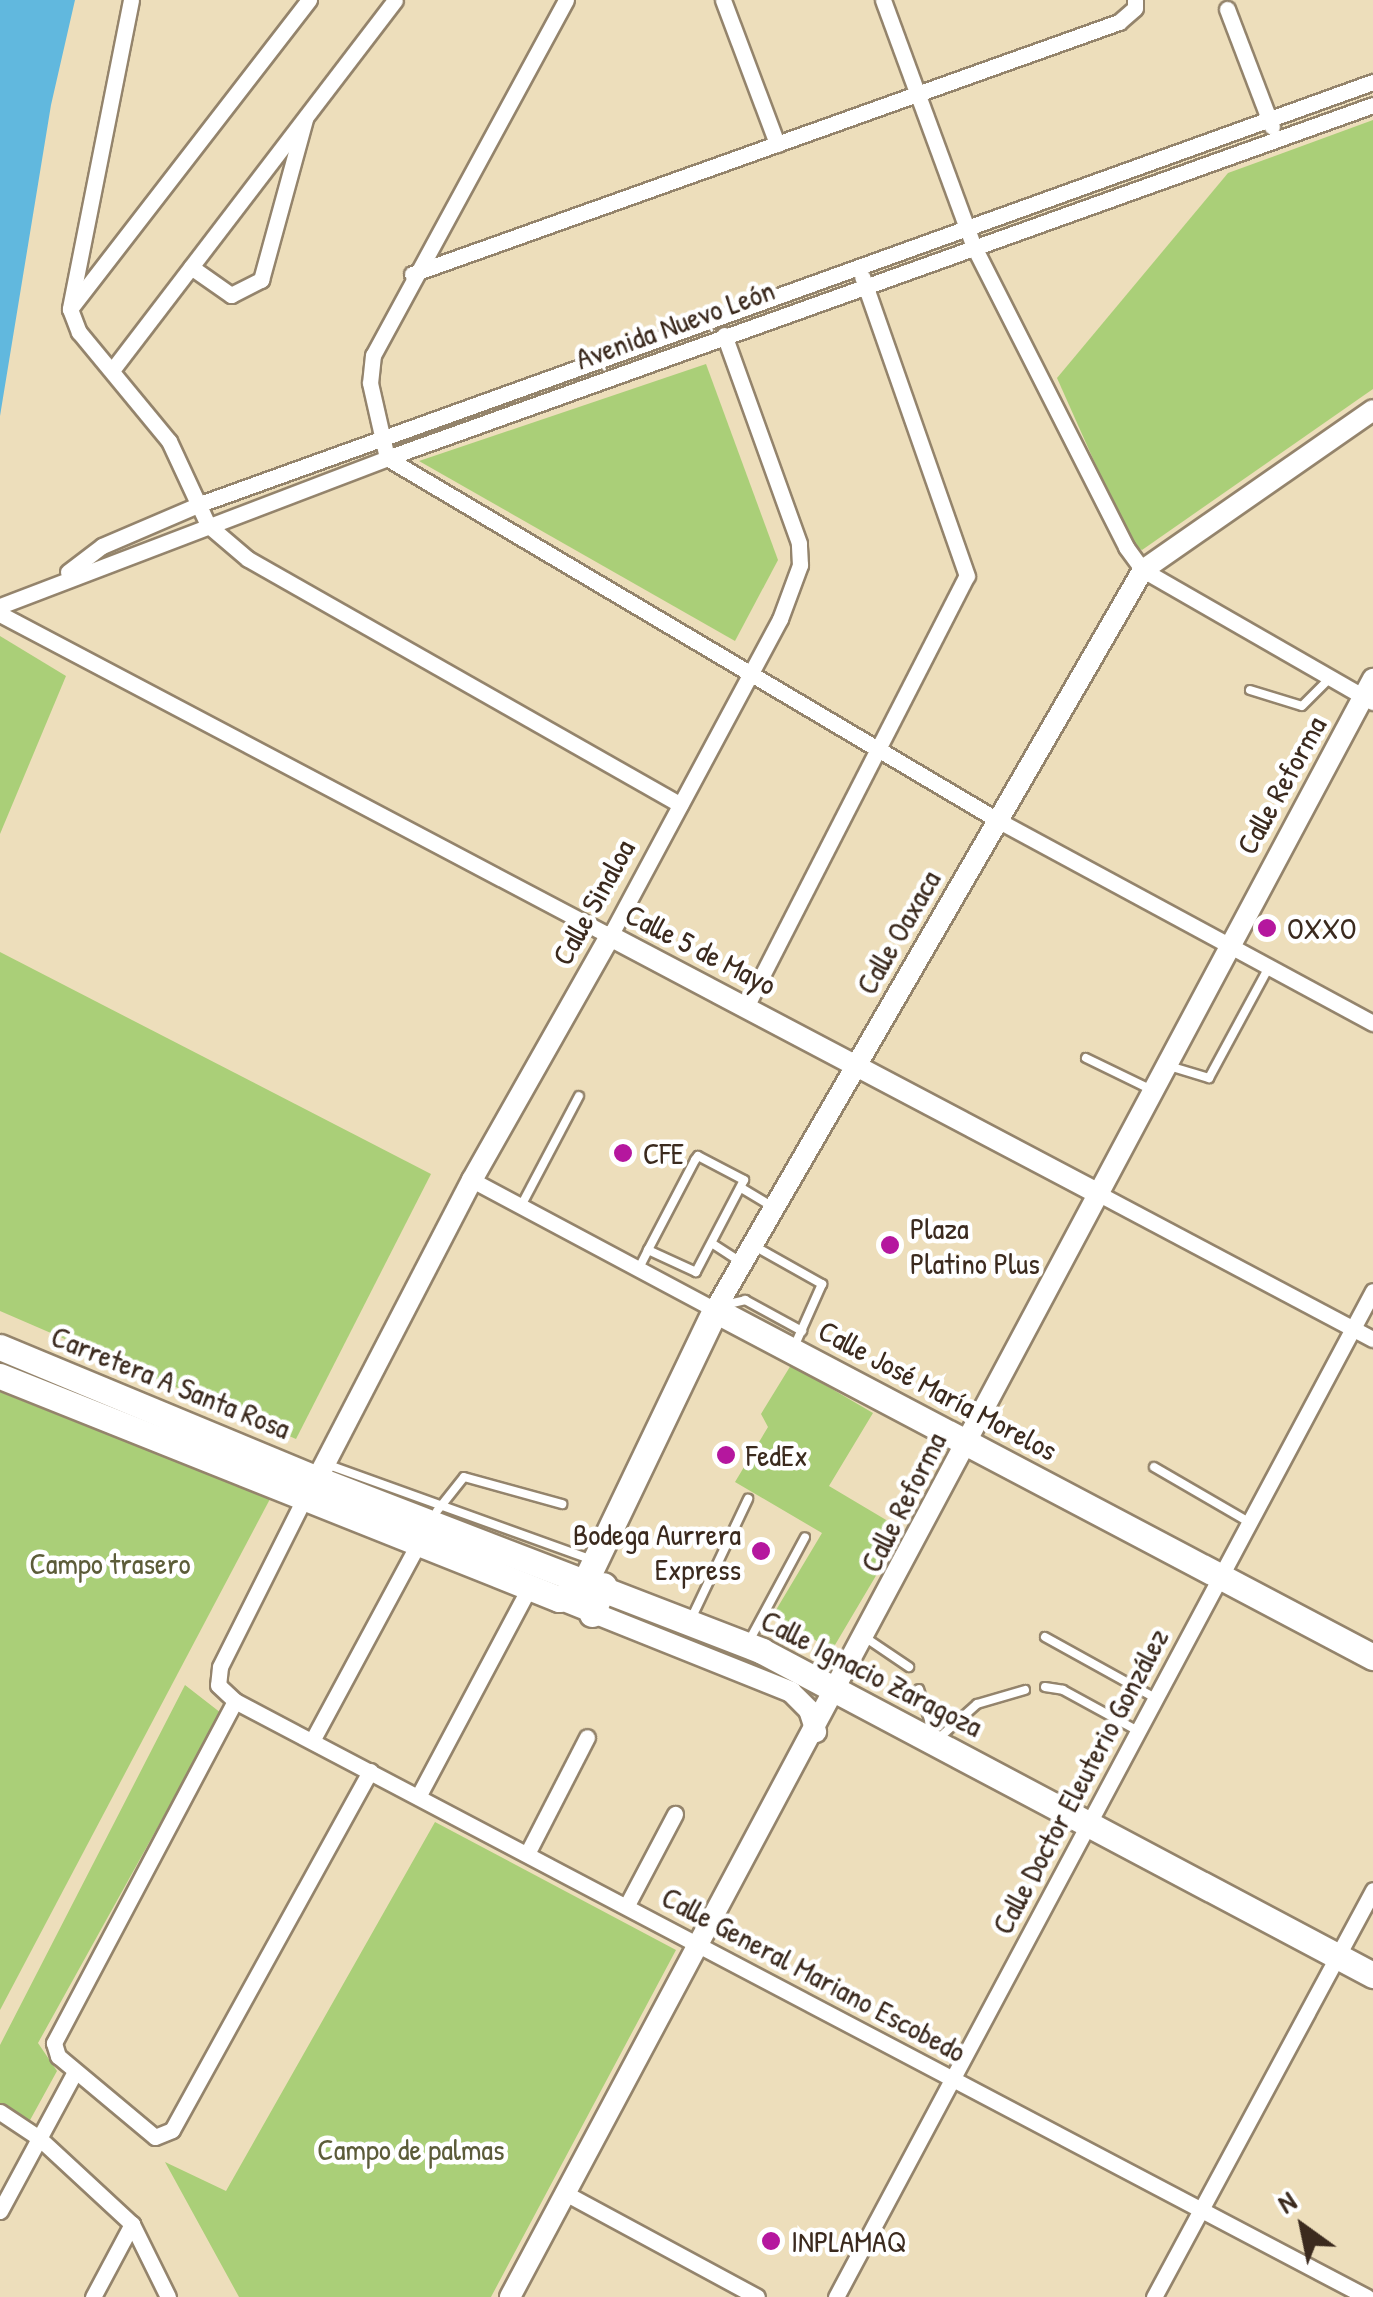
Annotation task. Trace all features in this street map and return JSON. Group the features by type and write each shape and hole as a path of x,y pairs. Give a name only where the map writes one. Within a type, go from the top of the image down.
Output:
{"main road":[{"name":"Calle José María Morelos","path":"716,1310 797,1340 966,1443 1373,1657"},
{"name":"Calle Oaxaca","path":"592,1614 594,1574 716,1310"},
{"name":"Carretera A Santa Rosa","path":"0,1347 316,1480"},
{"name":"Carretera A Santa Rosa","path":"0,1376 316,1480"},
{"name":"Calle Ignacio Zaragoza","path":"316,1480 436,1514 594,1574 747,1645 839,1689 1373,1976"},
{"name":"Calle Ignacio Zaragoza","path":"316,1480 419,1542 558,1600"},
{"path":"558,1600 578,1593 594,1574"}],"street":[{"path":"131,0 70,309 79,332 169,441 208,525 248,559 680,804"},
{"path":"70,309 309,0"},
{"path":"113,369 395,0"},
{"path":"566,0 412,274 373,356 370,383 385,450 1000,821 1227,948 1373,1023"},
{"path":"723,0 776,144"},
{"path":"883,0 971,238 1143,570 1330,678 1370,693"},
{"path":"412,274 1119,22 1135,8 1134,0"},
{"path":"1227,9 1277,140"},
{"path":"971,238 1150,162 1373,84"},
{"path":"1349,90 1365,108"},
{"name":"Avenida Nuevo León","path":"0,606 485,413 971,238 1087,206 1365,108"},
{"path":"191,268 231,294 260,280 306,115"},
{"path":"1210,140 1218,160"},
{"path":"1150,162 1159,181"},
{"path":"1078,190 1087,206"},
{"path":"747,1006 967,576 862,277"},
{"name":"Calle Sinaloa","path":"316,1480 472,1180 610,936 791,596 800,551 720,330"},
{"name":"Calle Oaxaca","path":"716,1310 1143,570 1373,410"},
{"path":"54,584 102,546 200,504 385,450"},
{"name":"Calle 5 de Mayo","path":"0,614 1373,1338"},
{"name":"Calle Reforma","path":"510,2297 697,1939 839,1689 1227,948 1370,693"},
{"path":"591,968 614,952 638,951"},
{"name":"Calle José María Morelos","path":"472,1180 716,1310"},
{"name":"Calle Doctor Eleuterio González","path":"836,2297 1373,1291"},
{"path":"316,1480 220,1667 218,1684 234,1701 57,2034 54,2049 75,2072 164,2138 370,1771"},
{"path":"312,1741 436,1514"},
{"path":"419,1795 530,1586"},
{"name":"Calle Ignacio Zaragoza","path":"558,1600 791,1692 809,1710 816,1732"},
{"name":"Calle General Mariano Escobedo","path":"234,1701 697,1939 952,2079 1367,2297"},
{"path":"528,1852 587,1737"},
{"path":"627,1906 676,1814"},
{"path":"1154,2297 1373,1890"},
{"path":"0,2211 75,2072"},
{"path":"0,2112 39,2138 132,2224 168,2297"},
{"path":"565,2192 758,2297"},
{"path":"94,2297 132,2224"}],"lane":[{"path":"1250,690 1302,706 1330,678"},
{"path":"1166,1064 1209,1078 1268,969"},
{"path":"1086,1058 1152,1090"},
{"path":"522,1204 580,1096"},
{"path":"639,1268 648,1250 698,1156 740,1176 743,1189 713,1244 691,1273 648,1250"},
{"path":"743,1189 773,1207"},
{"path":"713,1244 822,1284 797,1340"},
{"path":"1154,1468 1249,1522"},
{"path":"436,1514 464,1477 562,1504"},
{"path":"690,1621 748,1499"},
{"path":"747,1645 805,1537"},
{"path":"1045,1637 1156,1698"},
{"path":"866,1638 910,1666"},
{"path":"1044,1687 1063,1690 1138,1731"},
{"path":"919,1688 936,1742 977,1704 1026,1690"}],"green space":[{"path":"1373,120 1373,389 1142,550 1131,544 1057,378 1228,173"},
{"path":"706,364 778,560 735,641 419,461"},
{"path":"0,636 66,676 0,834"},
{"path":"0,952 431,1174 296,1439 0,1311"},
{"path":"791,1365 873,1413 829,1486 903,1530 832,1650 773,1615 822,1533 735,1482 768,1427 761,1414"},
{"name":"Campo trasero","path":"0,1392 270,1499 0,2010"},
{"path":"185,1685 221,1713 38,2043 57,2071 29,2122 0,2105 0,2045"},
{"name":"Campo de palmas","path":"435,1822 676,1950 491,2297 239,2297 165,2162 226,2191"}],"water":[{"path":"0,0 75,0 51,105 0,416"}],"place":[{"name":"OXXO","path":"1267,928"},
{"name":"CFE","path":"623,1153"},
{"name":"Plaza Platino Plus","path":"890,1245"},
{"name":"FedEx","path":"726,1455"},
{"name":"Bodega Aurrera Express","path":"761,1551"},
{"name":"INPLAMAQ","path":"771,2241"}]}
